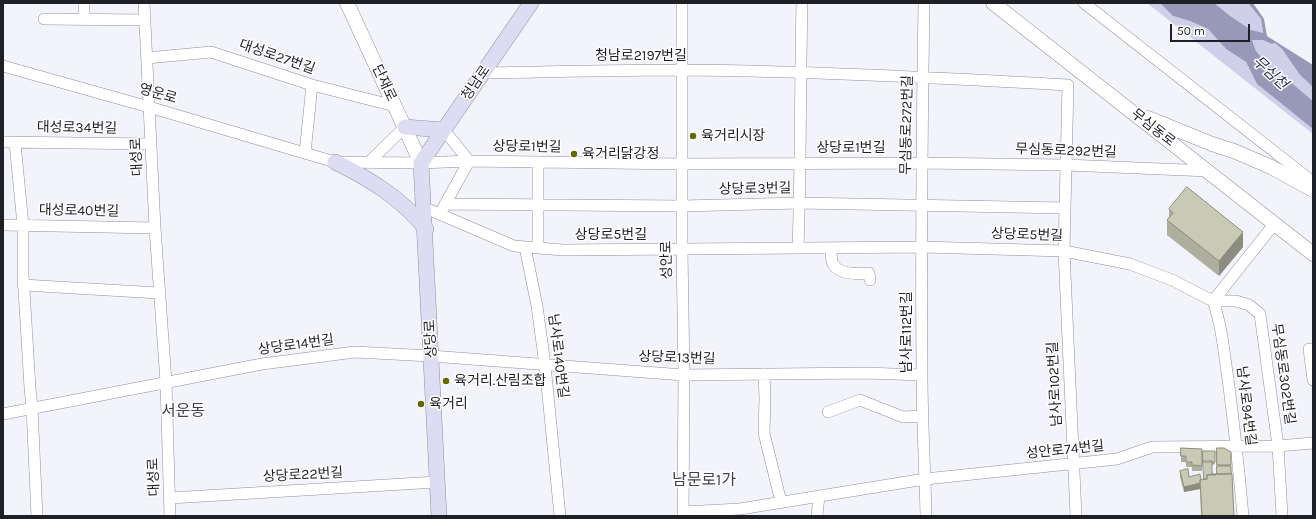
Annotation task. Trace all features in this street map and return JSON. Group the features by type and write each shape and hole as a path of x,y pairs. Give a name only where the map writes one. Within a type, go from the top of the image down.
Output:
{"main road":[{"name":"청남로","path":"421,163 530,3"},
{"path":"405,127 444,130"},
{"path":"335,162 378,185 399,200 426,228"},
{"name":"상당로","path":"421,163 423,207 426,228 439,516"}],"street":[{"path":"84,3 84,19"},
{"name":"대성로","path":"144,3 155,228 166,382 170,516"},
{"name":"단재로","path":"347,3 421,163"},
{"name":"성안로","path":"682,3 682,250 684,374 683,514"},
{"path":"798,248 801,163 800,73 802,3"},
{"name":"무심동로272번길","path":"923,247 921,163 924,3"},
{"name":"무심동로","path":"993,3 1313,254"},
{"path":"1084,3 1313,182"},
{"path":"44,19 145,20"},
{"name":"대성로27번길","path":"147,58 211,52 312,86 395,106"},
{"name":"영운로","path":"3,66 335,162 421,163"},
{"name":"청남로2197번길","path":"483,73 682,70 923,77 1068,85"},
{"path":"1068,85 1080,71"},
{"name":"남사로102번길","path":"1068,85 1064,251 1076,516"},
{"path":"305,153 312,86"},
{"path":"1131,111 1271,167 1313,190"},
{"path":"369,162 405,127"},
{"path":"442,209 469,161 444,130"},
{"name":"대성로34번길","path":"3,142 151,144"},
{"path":"16,143 23,225 24,285 37,514"},
{"name":"상당로1번길","path":"421,163 469,161 682,164 921,163"},
{"path":"538,162 538,248"},
{"name":"무심동로292번길","path":"921,163 1066,165 1209,171"},
{"name":"상당로3번길","path":"442,209 538,206 682,206 799,203 1065,208"},
{"name":"상당로5번길","path":"423,207 442,209 514,246 563,250 923,247 1064,251 1130,264 1172,280 1213,301"},
{"path":"1213,301 1275,223"},
{"name":"대성로40번길","path":"3,225 155,228"},
{"name":"남사로140번길","path":"526,247 545,365 560,516"},
{"name":"남사로112번길","path":"923,247 922,375 926,516"},
{"path":"831,248 833,264 838,270 855,274 869,273 870,280"},
{"path":"24,285 160,292"},
{"name":"무심동로302번길","path":"1213,301 1236,301 1249,305 1260,314 1278,446 1282,516"},
{"name":"남사로94번길","path":"1213,301 1219,318 1237,447 1243,516"},
{"path":"1311,349 1313,380"},
{"name":"상당로14번길","path":"3,414 262,364 355,352 432,356"},
{"name":"상당로13번길","path":"432,356 684,374 865,373 922,375"},
{"path":"764,374 764,433 781,502"},
{"path":"828,412 860,400 903,417 923,416"},
{"name":"성안로74번길","path":"683,514 740,509 925,480 1117,459 1152,447 1278,446 1313,443"},
{"name":"상당로22번길","path":"170,498 437,482"},
{"path":"817,516 819,496"}],"shaded area":[{"path":"1147,3 1160,3 1173,16 1190,21 1208,29 1226,49 1246,62 1257,84 1313,129 1313,134"},
{"path":"1214,3 1248,3 1261,19 1263,34 1251,30"},
{"path":"1252,40 1263,40 1271,44 1275,43 1282,49 1300,75 1313,87 1313,101 1287,79 1279,77 1256,51"}],"water":[{"name":"무심천","path":"1160,3 1214,3 1251,30 1263,33 1261,19 1248,3 1253,3 1264,19 1267,36 1313,65 1313,87 1300,75 1282,49 1275,43 1271,44 1263,40 1252,40 1256,51 1279,77 1287,79 1313,101 1313,129 1257,84 1246,62 1226,49 1208,29 1190,21 1173,16"}],"building":[{"path":"1187,187 1243,232 1219,261 1167,220 1173,213 1169,209"},
{"path":"1181,448 1202,449 1202,466 1192,465 1192,462 1186,462 1186,456 1181,456"},
{"path":"1217,448 1224,448 1231,452 1231,465 1217,465"},
{"path":"1203,451 1215,451 1215,462 1203,462"},
{"path":"1203,461 1212,461 1212,474 1216,475 1207,475 1207,479 1204,479"},
{"path":"1217,466 1231,466 1231,474 1217,474"},
{"path":"1188,469 1189,477 1200,474 1201,480 1200,483 1184,487 1180,471"},
{"path":"1232,474 1234,516 1202,516 1200,480 1207,479 1207,475"}],"place":[{"name":"육거리시장","path":"693,136"},
{"name":"육거리닭강정","path":"574,154"},
{"name":"육거리.산림조합","path":"446,381"},
{"name":"육거리","path":"421,404"}],"district":[{"name":"서운동","path":"183,411"},
{"name":"남문로1가","path":"704,480"}]}
